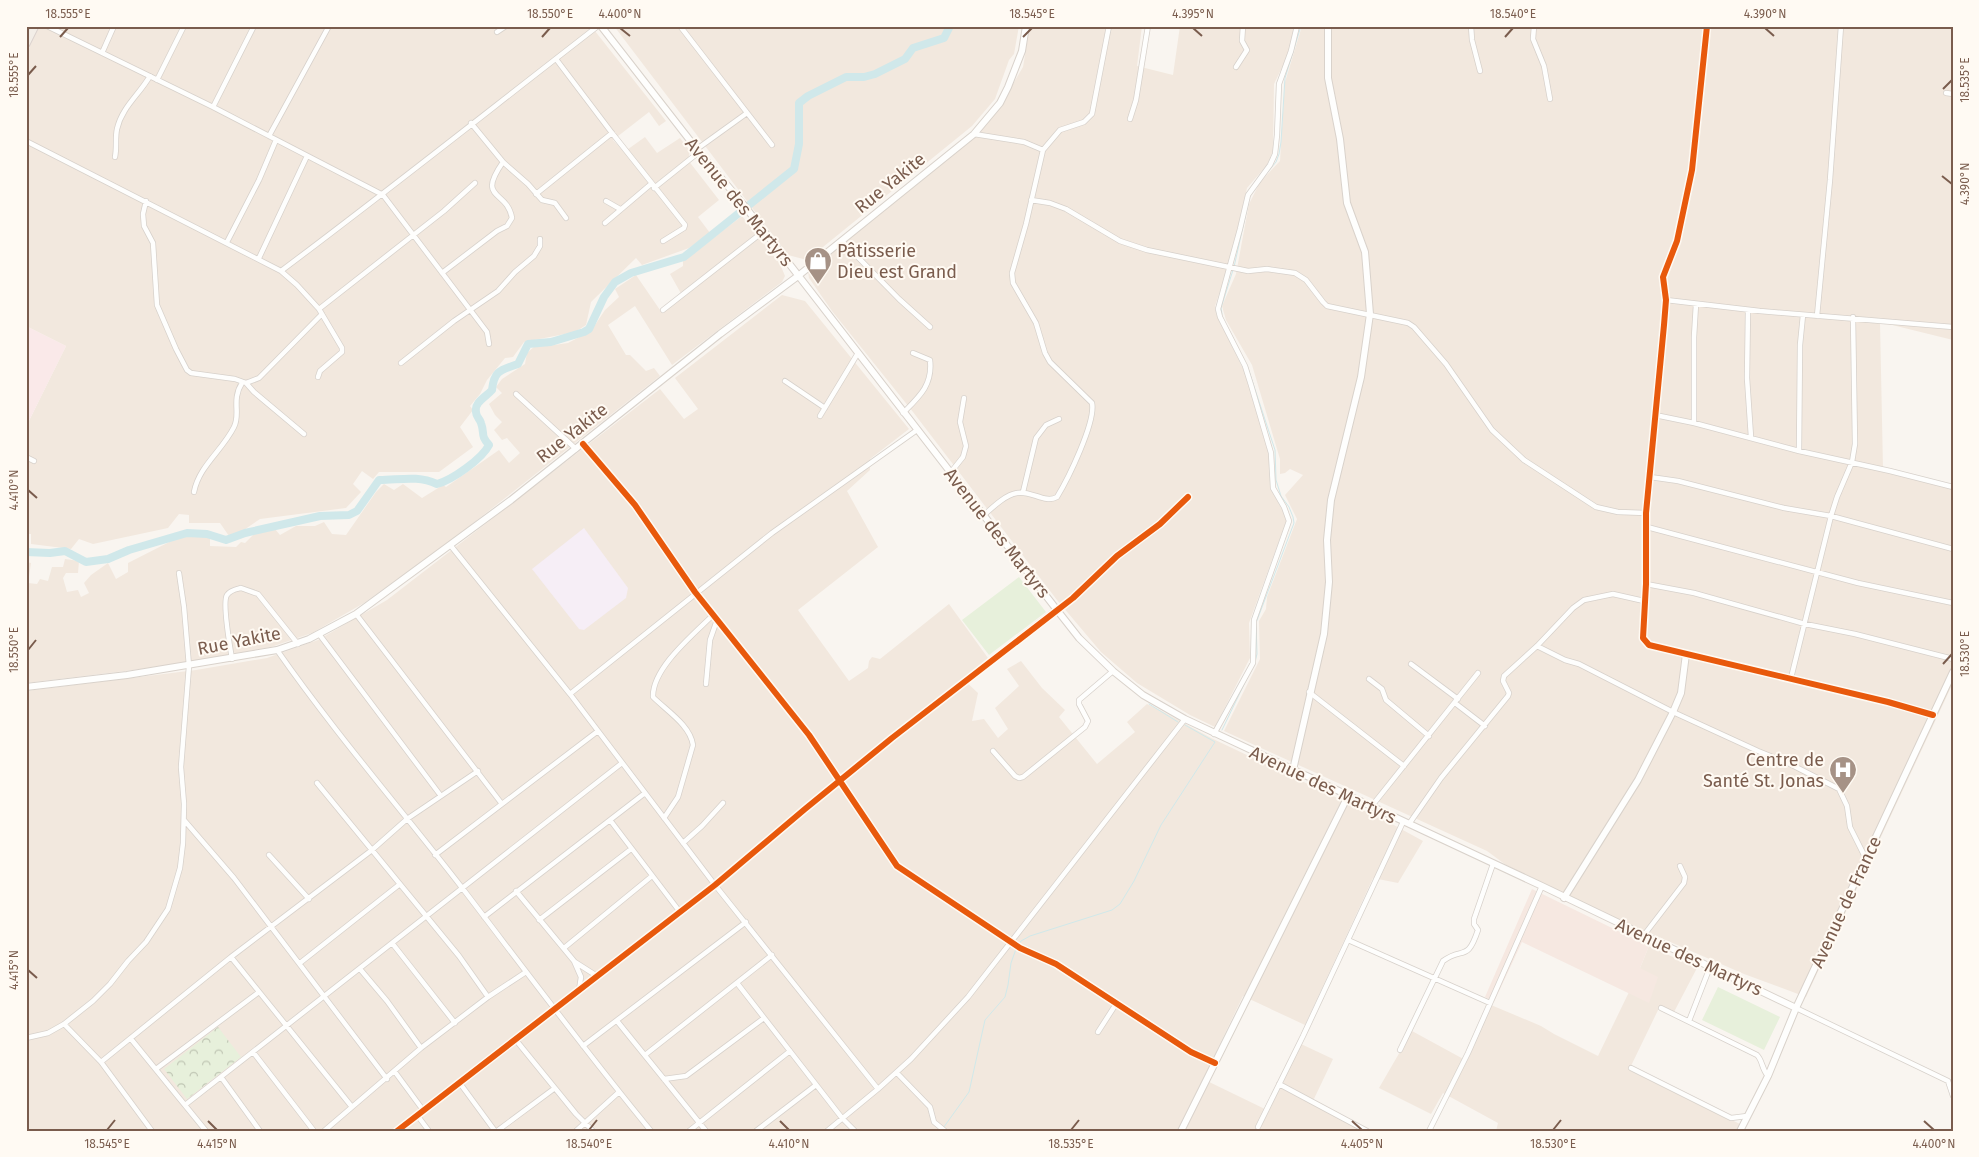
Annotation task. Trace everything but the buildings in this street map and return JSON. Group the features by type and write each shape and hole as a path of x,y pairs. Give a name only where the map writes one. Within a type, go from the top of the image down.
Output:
{"main road":[{"path":"26,44 35,26"},
{"name":"Avenue des Martyrs","path":"602,26 698,151 743,204 916,430 951,472 1079,638 1113,671 1143,694 1214,734 1542,886 1796,1008"},
{"name":"Rue Yakite","path":"26,687 189,666 277,650 298,644 356,614 451,546 583,444 720,334 798,276 974,134 996,108 1008,87 1022,50 1026,26"},
{"path":"1293,770 1324,628 1329,582 1327,540 1331,500 1361,377 1370,314 1365,252 1347,203 1340,139 1328,78 1328,26"},
{"path":"1564,898 1638,780 1673,712 1681,692 1686,654 1649,645 1643,638 1646,584 1646,513 1666,300 1663,277 1677,242 1692,170 1706,26"},
{"path":"397,1131 715,885 892,738 1057,610"},
{"name":"Avenue de France","path":"1740,1131 1768,1076 1796,1008 1953,672"},
{"path":"1182,1131 1348,796"}],"street":[{"path":"47,26 150,76 383,195 487,332 489,344"},
{"path":"102,53 114,26"},
{"path":"157,80 184,26"},
{"path":"213,108 254,26"},
{"path":"269,136 329,26"},
{"path":"497,32 506,26"},
{"path":"281,271 383,195 471,123 598,26"},
{"path":"680,26 772,145"},
{"path":"984,515 1011,494 1023,492 1050,500 1057,497 1078,453 1093,410 1092,403 1087,397 1050,362 1036,323 1012,278 1012,267 1026,224 1044,150 1060,130 1084,122 1092,114 1109,26"},
{"path":"1130,119 1136,100 1148,26"},
{"path":"1236,67 1247,50 1242,41 1243,26"},
{"path":"1214,734 1253,663 1253,622 1289,521 1287,512 1273,488 1271,453 1245,366 1220,317 1219,304 1231,267 1248,195 1270,165 1275,154 1279,84 1297,26"},
{"path":"1471,26 1472,40 1480,70"},
{"path":"1534,26 1533,39 1544,66 1550,100"},
{"path":"1817,316 1830,189 1841,26"},
{"path":"556,59 685,225 684,228 663,241"},
{"path":"115,157 117,128 122,114 150,76"},
{"path":"1946,94 1953,94"},
{"path":"605,223 620,209 653,186 747,113"},
{"path":"471,123 503,162 528,184 544,202 554,202 566,218"},
{"path":"536,194 612,133"},
{"path":"974,134 1024,142 1044,150"},
{"path":"227,242 259,180 276,140"},
{"path":"26,141 259,258 281,271 297,284 319,308 342,348 342,352 320,370 318,377"},
{"path":"259,258 307,156"},
{"path":"442,273 506,226 512,218 510,209 492,189 493,177 503,162"},
{"path":"319,308 414,235 475,183"},
{"path":"1031,200 1050,203 1066,209 1120,241 1147,250 1248,271 1268,270 1295,273 1306,280 1325,304 1408,323 1414,327 1446,364 1492,430 1526,462 1596,507 1618,512 1646,513"},
{"path":"146,201 143,214 144,226 153,243 157,305 160,316 187,370 191,373 235,379 244,383 304,434"},
{"path":"606,201 620,209"},
{"path":"663,310 764,231"},
{"path":"401,363 498,291 515,272 534,256 540,246 540,239"},
{"path":"842,241 899,299 930,327"},
{"path":"1666,300 1748,310 1953,327"},
{"path":"1694,423 1696,304"},
{"path":"1748,310 1747,381 1751,437"},
{"path":"194,492 196,482 205,466 235,427 237,391 244,383 259,378 322,314"},
{"path":"1800,451 1800,345 1803,315"},
{"path":"1791,678 1819,571 1831,516 1837,496 1852,462 1855,444 1853,318"},
{"path":"820,416 858,353"},
{"path":"903,413 925,390 929,375 930,360 913,353"},
{"path":"785,381 825,408"},
{"path":"516,394 576,449"},
{"path":"951,472 963,458 966,446 960,422 964,398"},
{"path":"1655,415 1953,487"},
{"path":"1023,492 1036,438 1046,425 1059,419"},
{"path":"570,694 695,592 772,533 916,430"},
{"path":"583,444 635,505 695,592 804,728 897,866 1020,948 1056,964 1191,1052 1215,1063"},
{"path":"26,457 34,461"},
{"path":"1650,477 1678,481 1780,508 1831,516 1953,549"},
{"path":"1057,610 1073,598 1117,556 1160,524 1188,497"},
{"path":"1647,527 1858,582 1953,603"},
{"path":"451,546 570,694 715,885 878,1089"},
{"path":"26,1038 45,1035 64,1024 93,1001 146,942 167,912 180,868 184,820 181,767 189,666 179,572"},
{"path":"1646,584 1694,593 1805,624 1855,634 1953,659"},
{"path":"232,659 226,613 226,597 232,590 241,588 258,594 298,644"},
{"path":"1258,1127 1406,823 1509,695 1503,681 1504,676 1537,646 1573,608 1584,600 1614,594 1644,601"},
{"path":"356,614 502,804"},
{"path":"706,684 710,640 715,617"},
{"path":"664,818 678,797 693,745 692,738 686,730 653,697 654,688 660,673 670,659 715,617"},
{"path":"319,634 441,796"},
{"path":"1537,646 1565,660 1587,668 1673,712 1790,764 1838,789 1847,806 1850,827 1866,859"},
{"path":"277,650 303,688 372,778 463,889 554,1009 651,1131"},
{"path":"1686,654 1791,678 1933,715"},
{"path":"1411,664 1485,726"},
{"path":"992,751 1015,776 1023,777 1085,727 1088,720 1079,704 1079,700 1113,671"},
{"path":"1371,806 1478,673"},
{"path":"1370,679 1381,688 1386,700 1429,736"},
{"path":"1309,692 1404,766"},
{"path":"827,1131 878,1089 937,1033 1012,943 1185,719"},
{"path":"435,854 598,731"},
{"path":"186,1105 622,763"},
{"path":"101,1062 231,957 372,850 407,819 478,771"},
{"path":"317,783 459,956 488,997"},
{"path":"484,917 645,793"},
{"path":"684,843 723,803"},
{"path":"184,820 234,878 387,1078"},
{"path":"610,820 680,912"},
{"path":"539,920 631,849"},
{"path":"269,855 309,899"},
{"path":"1400,1050 1444,959 1466,953 1470,949 1478,930 1474,924 1474,919 1493,864"},
{"path":"1644,935 1684,883 1685,877 1680,866"},
{"path":"564,948 652,876"},
{"path":"300,963 400,884"},
{"path":"1430,1131 1542,886"},
{"path":"516,891 574,961 581,977 579,990"},
{"path":"583,1046 746,922"},
{"path":"1348,940 1490,1003"},
{"path":"392,943 455,1022"},
{"path":"645,1055 772,955"},
{"path":"231,957 352,1107"},
{"path":"574,961 597,976"},
{"path":"1689,1021 1710,967"},
{"path":"360,969 387,1001 421,1048"},
{"path":"324,1131 421,1048 488,997 526,972"},
{"path":"737,983 842,1118 855,1131"},
{"path":"156,1069 259,992"},
{"path":"1098,1032 1116,1004"},
{"path":"1661,1008 1757,1055 1760,1058 1762,1068 1768,1076"},
{"path":"1796,1008 1950,1080 1953,1096"},
{"path":"664,1079 686,1076 764,1018"},
{"path":"617,1021 706,1131"},
{"path":"64,1024 101,1062 152,1131"},
{"path":"130,1039 206,1131"},
{"path":"515,1039 576,1114 593,1131"},
{"path":"689,1131 790,1051"},
{"path":"253,1052 314,1131"},
{"path":"1631,1068 1731,1118 1747,1116"},
{"path":"395,1072 420,1112 429,1131"},
{"path":"897,1072 930,1107 934,1122 945,1131"},
{"path":"221,1077 260,1131"},
{"path":"459,1082 496,1131 555,1088"},
{"path":"1279,1084 1367,1131"},
{"path":"756,1131 816,1085"},
{"path":"576,1131 619,1092"}],"shaded area":[{"path":"40,26 591,26 666,121 659,126 649,112 613,140 624,152 645,137 657,153 680,138 690,151 688,160 719,200 698,217 710,233 689,248 642,265 636,258 591,302 586,325 575,332 524,342 513,357 505,358 487,380 480,394 470,406 473,410 460,427 473,447 439,472 379,472 373,479 362,471 353,484 361,492 346,508 260,519 238,534 229,536 220,523 189,523 189,515 179,514 168,528 93,544 79,539 71,549 31,544 31,534 26,534 26,427 66,346 26,326 26,54"},
{"path":"614,26 1019,26 1014,54 1009,60 995,99 972,126 807,260 788,255"},
{"path":"1030,26 1142,26 1137,66 1173,75 1180,26 1295,26 1290,51 1274,84 1273,151 1267,165 1247,188 1230,261 1215,306 1216,314 1245,373 1269,453 1270,487 1287,519 1249,623 1250,658 1215,727 1190,715 1137,683 1101,652 1057,600 913,412 832,311 809,278 808,272 982,129 998,109 1023,67"},
{"path":"1302,26 1953,26 1953,340 1880,322 1883,469 1953,488 1953,683 1806,997 1744,974 1615,918 1506,865 1487,851 1224,731 1260,659 1259,621 1266,609 1267,597 1297,519 1285,495 1303,475 1290,469 1280,474 1280,459 1252,365 1226,320 1222,306 1236,274 1249,204 1260,182 1280,161 1285,82"},
{"path":"742,216 780,264 785,276 782,282 672,365 635,306 608,325 626,355 630,355 646,371 654,368 660,376 448,543 364,603 312,633 271,647 158,667 26,683 26,562 31,563 28,583 37,584 40,579 48,581 52,567 63,567 65,559 79,561 78,573 66,573 63,578 67,592 78,590 81,597 89,593 84,583 91,575 108,563 116,579 128,572 128,563 183,535 210,537 210,546 236,547 241,542 245,543 254,534 275,529 280,535 296,526 315,526 324,522 332,534 346,535 376,492 384,484 394,490 403,484 422,498 443,485 446,487 499,450 509,463 520,453 507,438 502,440 494,430 502,422 495,415 489,404 502,393 496,387 502,379 525,364 527,353 536,345 547,346 568,343 591,331 605,310 619,297 615,289 636,275 660,310 683,297 670,274 683,266 683,261"},
{"path":"782,295 805,301 909,429 870,459 870,470 847,491 878,547 798,610 849,681 868,668 872,657 880,659 949,604 988,658 963,679 978,693 972,721 984,719 998,738 1008,729 995,708 1019,686 1007,669 1021,661 1042,688 1065,710 1059,717 1097,764 1135,732 1127,722 1147,704 1211,738 1390,823 1423,841 1398,883 1373,878 1305,1025 1243,996 1203,1079 1269,1111 1301,1044 1333,1059 1312,1103 1366,1131 26,1131 26,691 196,670 267,658 318,640 387,600 660,389 684,419 698,409 675,378"},
{"path":"26,326 66,346 26,427"},
{"path":"584,528 628,588 626,598 584,630 579,629 532,569"},
{"path":"1532,889 1649,946 1640,968 1658,977 1649,1003 1522,942 1494,1002 1485,997"},
{"path":"1649,946 1697,968 1674,1012 1660,1006 1629,1070 1744,1126 1742,1131 1496,1131 1498,1123 1443,1093 1431,1114 1379,1088 1412,1031 1467,1061 1491,1005 1541,1026 1598,1056 1629,992 1649,1002 1640,968"}],"green space":[{"path":"1019,577 1046,612 989,655 962,620"},
{"path":"1718,987 1780,1017 1764,1050 1702,1020"},
{"path":"218,1027 241,1057 187,1099 164,1069"}],"waterway":[{"path":"26,552 50,553 65,551 86,562 108,559 129,550 187,533 207,534 226,540 245,533 320,516 349,515 357,511 379,480 415,479 437,484 443,482 466,468 489,445 484,437 477,415 477,405 492,390 493,383 499,372 518,364 528,344 551,342 589,329 604,297 615,282 631,273 684,257 794,169 799,144 799,103 808,96 846,77 864,77 875,74 905,59 913,48 944,38 950,26"},
{"path":"1266,174 1276,162 1279,154 1285,78 1301,26"},
{"path":"1234,267 1250,195"},
{"path":"1222,314 1221,308 1233,270"},
{"path":"1247,365 1275,450 1276,480 1281,496 1289,507 1294,523 1256,623 1257,654 1255,662"},
{"path":"1222,730 1251,670"},
{"path":"1149,704 1178,722"},
{"path":"1018,945 1030,936 1112,910 1120,904 1134,881 1161,825 1215,742 1185,725"},
{"path":"941,1131 969,1092 985,1020 1005,997 1011,963 1016,949"}],"cycle path":[{"path":"1707,26 1692,170 1677,241 1663,277 1666,300 1646,513 1646,584 1643,638 1649,645 1888,702 1933,715"},
{"path":"583,444 635,505 695,592 809,735 897,866 1020,948 1056,964 1191,1052 1215,1063"},
{"path":"397,1131 715,885 892,738 1073,598 1117,556 1160,524 1188,497"}],"place":[{"name":"Pâtisserie Dieu est Grand","path":"818,285"},
{"name":"Centre de Santé St. Jonas","path":"1843,794"}]}
